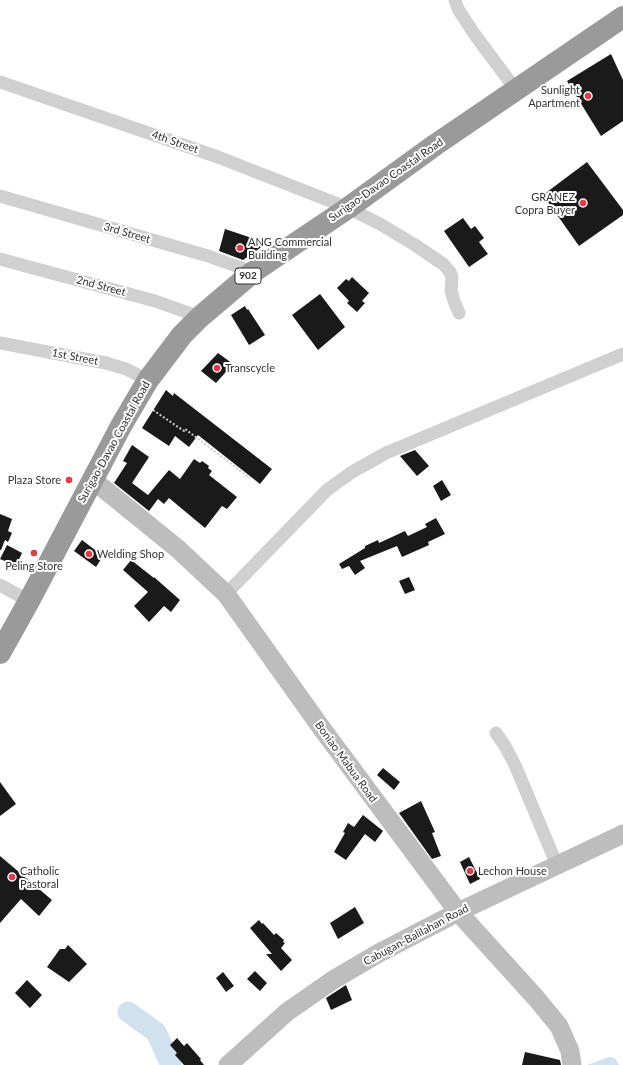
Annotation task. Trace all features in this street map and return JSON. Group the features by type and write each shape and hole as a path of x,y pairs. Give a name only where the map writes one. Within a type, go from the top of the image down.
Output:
{"highway":[{"name":"Surigao-Davao Coastal Road","path":"0,653 121,426 148,380 182,335 200,317 253,272 348,208 435,145 623,17"}],"street":[{"path":"455,0 458,9 475,35 516,90"},
{"name":"4th Street","path":"0,82 218,157 348,208 386,228 443,264 450,272 452,277 451,291 459,313"},
{"name":"3rd Street","path":"0,196 208,256 253,272"},
{"name":"2nd Street","path":"0,259 155,301 200,317"},
{"name":"1st Street","path":"0,343 106,363 126,369 148,380"},
{"path":"226,594 328,490 352,472 386,453 623,354"},
{"name":"Boniao Mabua Road","path":"93,480 178,549 226,594 378,806 458,912 536,998 559,1026 570,1051 572,1065"},
{"path":"0,585 29,601"},
{"path":"496,733 515,765 557,865"},
{"name":"Cabugan-Balilahan Road","path":"228,1065 287,1012 333,980 379,953 458,912 623,834"}],"path":[{"path":"154,410 184,431 185,429 250,478"}],"water":[{"path":"609,1057 615,1058 619,1065 587,1065"}],"building":[{"name":"Sunlight Apartment","path":"611,54 623,80 623,121 601,136 567,81"},
{"name":"GRANEZ Copra Buyer","path":"587,162 623,210 623,215 579,246 543,195"},
{"path":"463,218 471,229 475,226 484,238 479,242 488,254 469,267 444,231"},
{"name":"ANG Commercial Building","path":"225,229 267,243 243,260 219,251"},
{"path":"352,277 369,293 362,301 365,303 357,312 347,303 349,301 337,288 346,279 349,281"},
{"path":"320,294 345,327 318,350 292,315"},
{"path":"245,306 265,335 249,345 231,315"},
{"name":"Transcycle","path":"218,353 233,364 216,383 201,371"},
{"path":"166,390 173,396 174,393 272,469 260,484 198,435 189,447 175,436 169,446 142,428"},
{"path":"132,445 149,457 132,483 148,495 169,470 180,479 194,459 200,463 202,461 209,466 208,468 212,471 209,475 237,497 227,509 222,506 205,528 169,498 164,504 158,499 149,511 114,483 127,463 123,461"},
{"path":"415,450 429,466 417,476 400,456"},
{"path":"442,480 451,495 441,501 433,486"},
{"path":"0,514 12,519 8,531 12,533 8,542 5,540 1,550 0,550"},
{"path":"436,518 445,534 428,542 429,545 402,557 397,546 360,561 365,568 355,575 349,566 342,569 339,564 365,548 365,546 378,540 379,543 405,531 408,536 427,527 425,524"},
{"name":"Welding Shop","path":"82,540 103,556 96,567 74,551"},
{"path":"7,545 22,553 16,566 0,559"},
{"path":"131,560 154,577 180,600 171,612 164,606 149,622 134,606 148,592 123,570"},
{"path":"409,577 415,590 405,594 399,581"},
{"path":"383,768 400,782 394,790 377,775"},
{"path":"0,782 16,804 0,816"},
{"path":"421,801 435,832 432,833 441,856 432,859 399,813"},
{"path":"363,815 383,831 375,842 365,834 346,860 334,852 345,833 343,832 348,823 354,827"},
{"name":"Catholic Pastoral","path":"0,856 52,900 39,916 21,899 0,923"},
{"name":"Lechon House","path":"469,857 480,879 470,884 460,862"},
{"path":"355,907 364,923 338,939 330,923"},
{"path":"259,920 274,935 276,933 284,940 283,942 285,943 281,948 292,960 281,971 266,954 272,954 250,928"},
{"path":"68,945 87,964 69,982 47,967 60,949 65,949"},
{"path":"255,971 267,983 260,991 247,979"},
{"path":"223,972 234,986 226,992 216,978"},
{"path":"27,980 42,995 30,1008 15,993"},
{"path":"346,985 352,1000 331,1010 326,998"},
{"path":"177,1038 184,1046 187,1043 201,1059 200,1060 204,1065 184,1065 175,1055 177,1053 170,1045"},
{"path":"525,1052 560,1060 561,1065 522,1065"}],"waterway":[{"path":"128,1012 156,1032 171,1065"}],"place":[{"name":"Sunlight Apartment","path":"588,96"},
{"name":"GRANEZ Copra Buyer","path":"583,203"},
{"name":"ANG Commercial Building","path":"240,248"},
{"name":"Transcycle","path":"217,368"},
{"name":"Plaza Store","path":"69,480"},
{"name":"Peling Store","path":"34,553"},
{"name":"Welding Shop","path":"89,554"},
{"name":"Lechon House","path":"470,871"},
{"name":"Catholic Pastoral","path":"12,877"}]}
